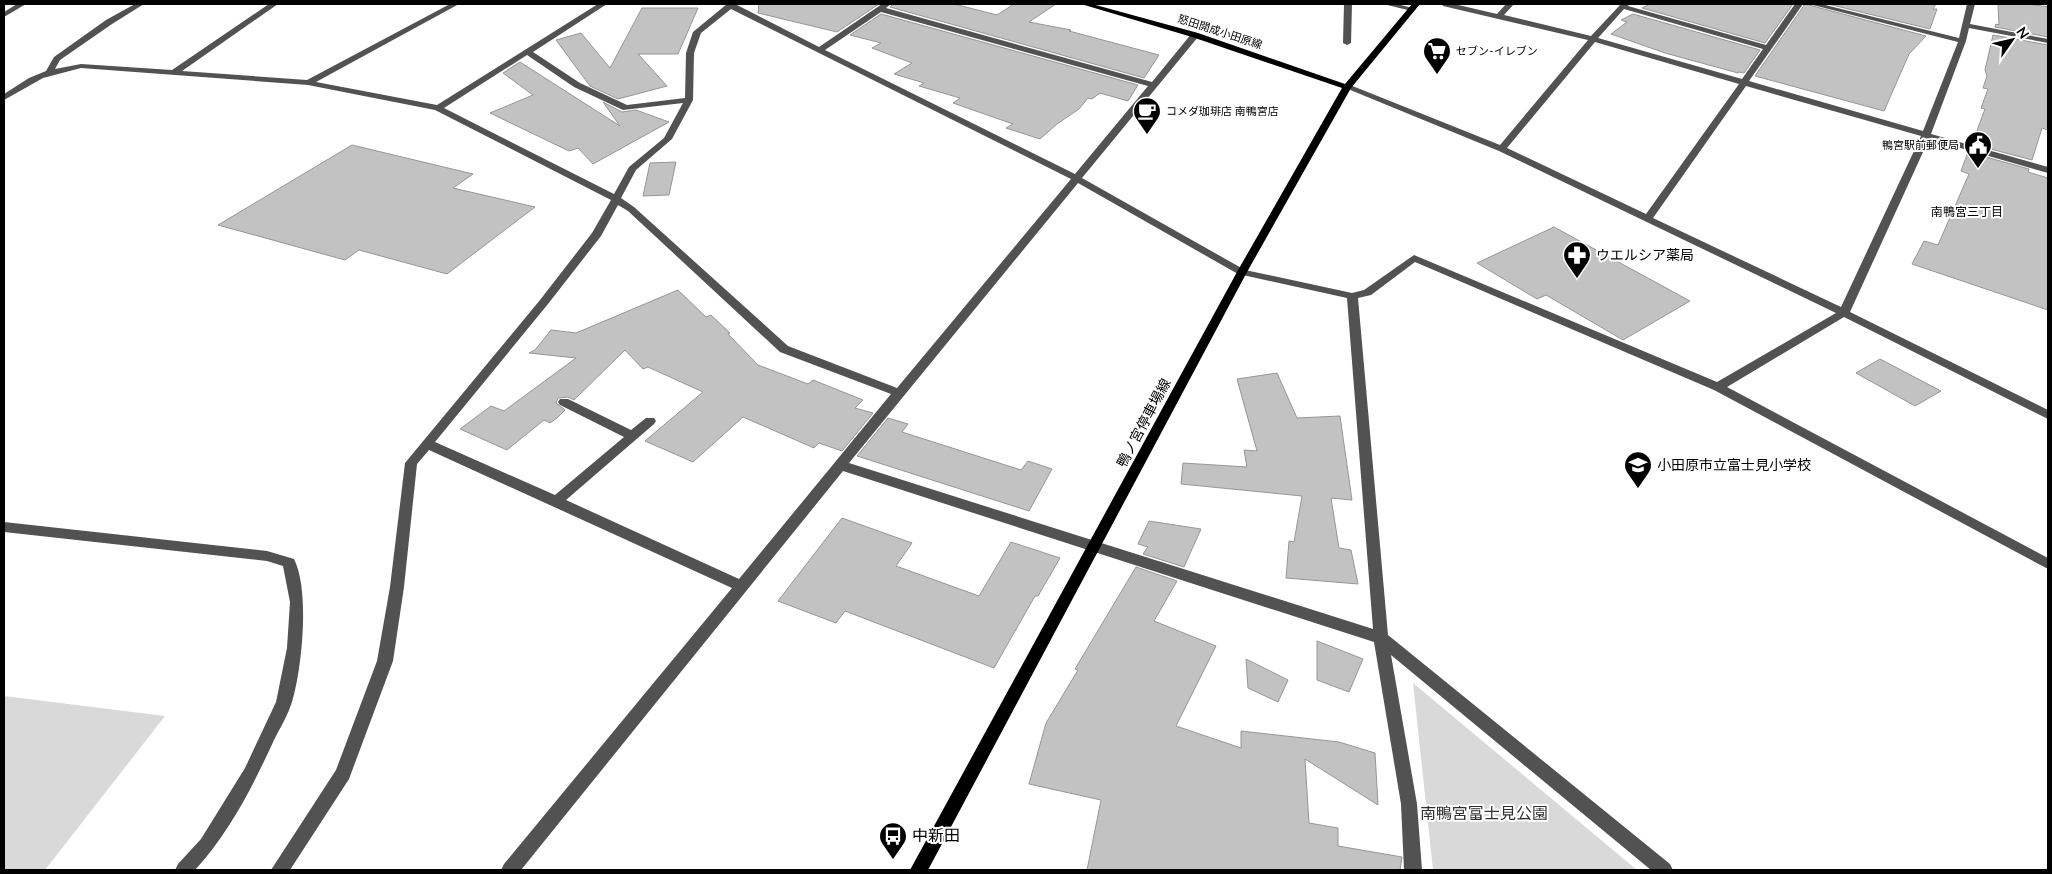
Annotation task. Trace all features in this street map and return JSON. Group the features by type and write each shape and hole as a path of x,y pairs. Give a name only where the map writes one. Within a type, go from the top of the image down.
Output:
{"main road":[{"name":"怒田開成小田原線","path":"1085,4 1195,35 1347,87"},
{"name":"鴨ノ宮停車場線","path":"919,870 1242,272 1347,87 1414,7"}],"street":[{"path":"4,15 22,4"},
{"path":"50,71 56,59 140,4"},
{"path":"174,73 274,4"},
{"path":"308,84 455,4"},
{"path":"438,108 604,4"},
{"path":"1347,43 1348,4"},
{"path":"1387,4 1414,7"},
{"path":"1446,4 1593,39 2048,170"},
{"path":"1498,16 1510,4"},
{"path":"1648,218 1799,4"},
{"path":"1813,4 1962,41"},
{"path":"1718,387 1844,313 1926,135 1962,41 1971,4"},
{"path":"280,870 343,774 385,661 397,587 410,463 428,444 597,234 632,169 668,139 690,100 690,53 697,32 730,5 1076,178 1242,272 1352,296 1366,293 1414,258 1718,387 2048,564"},
{"path":"1502,149 1593,39 1624,5 1767,48"},
{"path":"819,51 884,6 1153,85"},
{"path":"1966,25 2048,41"},
{"path":"510,870 899,393 1195,35"},
{"path":"528,52 577,85 626,108 690,100"},
{"path":"4,98 31,80 50,71 81,66 308,84 438,108 616,199 631,209 784,349 899,393"},
{"path":"1347,87 1502,149 1844,313 2048,415"},
{"path":"1352,296 1381,638 1409,804 1414,870"},
{"path":"564,402 633,436"},
{"path":"556,501 650,421"},
{"path":"428,444 741,586"},
{"path":"840,465 1381,638 1664,870"},
{"path":"4,527 267,556 289,563 297,602 294,648 284,702 251,772 207,845 184,870"}],"green space":[{"name":"南鴨宮富士見公園","path":"1413,683 1637,870 1433,870"},
{"path":"4,696 165,716 45,870 4,870"}],"building":[{"path":"759,4 879,4 837,32 758,13"},
{"path":"893,4 954,4 997,15 1014,4 1056,4 1029,22 1071,30 1069,31 1159,55 1144,78 890,7"},
{"path":"1650,4 1793,4 1765,43 1642,8"},
{"path":"1805,4 1926,36 1909,54 1884,111 1755,76"},
{"path":"1828,4 1936,4 1933,9 1937,9 1930,29"},
{"path":"1998,4 2028,4 2048,7 2048,37 1995,27 1996,24 1999,25"},
{"path":"642,8 698,8 678,54 638,54 667,86 618,99 590,86 556,40 581,33 610,68"},
{"path":"881,14 1138,85 1128,101 1100,93 1092,99 1088,98 1079,109 1057,124 1040,139 1006,128 1013,124 953,103 960,98 919,86 924,83 894,74 912,63 872,48 881,43 850,35"},
{"path":"1633,14 1760,50 1744,73 1738,73 1665,53 1611,34 1627,22 1621,20"},
{"path":"1993,35 2048,45 2048,130 2042,128 2032,160 1972,144 1985,109 1981,108 1988,89 1983,88 1987,76 1985,70"},
{"path":"520,62 620,126 603,102 622,112 636,110 669,122 593,164 578,148 569,151 490,113 533,95 503,73"},
{"path":"352,145 473,174 453,188 535,207 447,274 359,250 345,260 218,225"},
{"path":"1968,152 2029,169 2028,172 2048,178 2048,310 1912,264 1924,241 1938,245 1969,174 1961,171"},
{"path":"676,162 669,195 643,196 650,163"},
{"name":"ウエルシア薬局","path":"1554,227 1690,301 1623,340 1546,295 1537,299 1477,263"},
{"path":"678,290 706,317 711,315 730,333 728,334 758,365 808,384 813,380 863,400 855,408 873,413 842,451 819,443 814,448 743,417 693,462 645,441 703,392 648,367 643,369 625,350 574,400 568,397 558,398 556,403 565,410 557,418 550,423 544,420 507,450 460,429 491,406 504,411 576,358 529,353 535,350 551,330 576,333"},
{"path":"1880,359 1941,391 1915,406 1856,373"},
{"path":"1277,373 1297,418 1340,416 1352,500 1331,498 1339,548 1351,550 1358,584 1286,578 1289,541 1294,542 1302,496 1181,484 1183,463 1247,467 1244,450 1257,451 1237,379"},
{"path":"888,418 908,424 902,432 1021,470 1028,461 1052,469 1029,511 857,456"},
{"path":"842,518 912,543 896,566 979,596 1011,542 1060,558 1038,596 1035,596 994,668 845,611 836,623 778,601"},
{"path":"1149,521 1201,529 1184,567 1143,554 1148,547 1138,544"},
{"path":"1136,567 1177,581 1154,621 1216,646 1176,726 1241,748 1241,731 1339,742 1375,753 1378,805 1305,759 1309,823 1338,828 1338,846 1402,857 1400,870 1087,870 1101,800 1029,784 1046,723 1078,670 1075,669"},
{"path":"1317,641 1363,659 1349,692 1317,680"},
{"path":"1246,659 1288,680 1278,702 1248,688"}],"place":[{"name":"セブン-イレブン","path":"1437,75"},
{"name":"コメダ珈琲店 南鴨宮店","path":"1147,135"},
{"name":"鴨宮駅前郵便局","path":"1978,169"},
{"name":"ウエルシア薬局","path":"1577,279"},
{"name":"小田原市立富士見小学校","path":"1638,489"},
{"name":"中新田","path":"893,860"}],"district":[{"name":"南鴨宮三丁目","path":"1967,212"}]}
